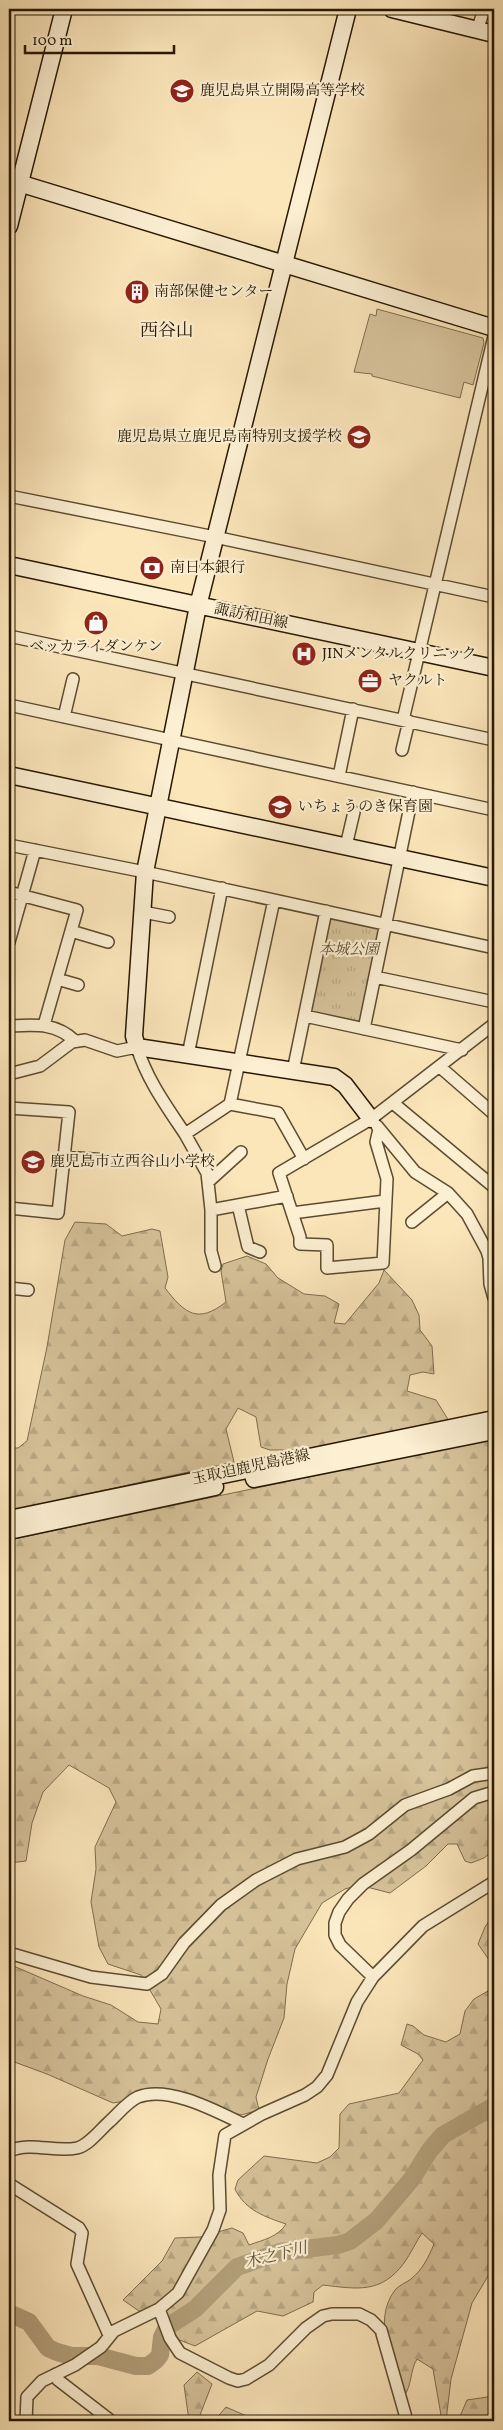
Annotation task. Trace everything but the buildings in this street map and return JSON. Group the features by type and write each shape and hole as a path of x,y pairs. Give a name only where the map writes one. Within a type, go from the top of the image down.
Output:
{"street":[{"path":"9,226 14,182 64,9"},
{"path":"215,1266 211,1251 211,1210 207,1173 149,1074 137,1047 134,1034 145,872 198,606 348,9"},
{"path":"392,9 494,34"},
{"path":"477,31 484,9"},
{"path":"14,182 494,328"},
{"path":"402,750 419,652 494,336"},
{"path":"9,496 215,537 494,598"},
{"name":"諏訪和田線","path":"9,565 494,668"},
{"path":"9,636 494,740"},
{"path":"64,717 73,679"},
{"path":"9,706 494,810"},
{"path":"339,776 353,710"},
{"path":"9,775 494,878"},
{"path":"364,1029 413,792"},
{"path":"346,846 354,812"},
{"path":"9,845 222,888 494,948"},
{"path":"9,942 35,850"},
{"path":"188,1055 222,888"},
{"path":"9,892 77,910 44,1025"},
{"path":"185,1134 230,1104 274,900"},
{"path":"294,1070 326,911"},
{"path":"143,912 168,917"},
{"path":"71,930 108,942"},
{"path":"375,977 494,1002"},
{"path":"57,979 78,985"},
{"path":"304,1016 462,1050"},
{"path":"375,1124 376,1142 387,1179 383,1263 327,1268 327,1245 300,1244 300,1238 279,1173 375,1124 393,1103 494,1024"},
{"path":"9,1026 44,1025 60,1030 74,1041"},
{"path":"9,1074 40,1066 74,1041 85,1040 117,1052 137,1047 337,1078 420,1177 448,1193 467,1214 487,1251 490,1284 494,1298"},
{"path":"440,1066 494,1114"},
{"path":"393,1103 494,1187"},
{"path":"230,1104 278,1113 304,1159"},
{"path":"9,1108 69,1112 58,1213 9,1208"},
{"path":"208,1182 242,1152"},
{"path":"64,1157 107,1160"},
{"path":"412,1222 448,1193"},
{"path":"211,1210 286,1196"},
{"path":"292,1213 385,1201"},
{"path":"238,1204 248,1247 260,1252"},
{"path":"9,1288 28,1290"},
{"name":"玉取迫鹿児島港線","path":"9,1519 112,1503 458,1432 494,1418"},
{"name":"玉取迫鹿児島港線","path":"458,1432 494,1431"},
{"name":"玉取迫鹿児島港線","path":"9,1531 112,1503"},
{"path":"9,1953 91,1977 147,1984 162,1974 184,1943 220,1905 256,1880 297,1859 344,1847 369,1834 404,1805 449,1789 473,1776 494,1773"},
{"path":"373,1977 340,1945 335,1934 335,1923 339,1912 348,1899 363,1884 411,1850 474,1798 494,1792"},
{"path":"26,2421 27,2397 42,2381 75,2365 101,2348 106,2344 109,2335 134,2320 160,2311 178,2293 213,2230 220,2210 219,2175 225,2134 305,2095 327,2076 357,2002 373,1977 424,1926 494,1882"},
{"path":"9,2151 27,2146 78,2148 131,2102 147,2095 161,2094 202,2105 243,2124"},
{"path":"9,2184 79,2228 82,2232 77,2264 109,2335"},
{"path":"160,2311 170,2338 180,2353 238,2381 246,2379 269,2365 306,2328 323,2316 359,2314 371,2320 381,2330 407,2421"},
{"path":"56,2374 58,2380 110,2420"}],"green space":[{"path":"377,309 483,338 484,343 473,385 464,382 460,398 372,376 372,374 354,372 370,314 376,316"},
{"name":"本城公園","path":"334,918 376,926 380,931 360,1019 356,1023 314,1014 310,1009 329,920"},
{"path":"75,1222 106,1224 122,1236 152,1229 160,1231 168,1277 165,1288 179,1304 192,1313 207,1313 226,1302 221,1271 223,1264 247,1256 266,1264 278,1278 304,1294 325,1296 339,1304 334,1323 345,1324 379,1283 384,1270 412,1300 419,1315 420,1330 432,1346 434,1374 423,1372 410,1375 407,1391 436,1400 449,1421 301,1450 270,1450 261,1447 256,1417 238,1408 226,1429 234,1462 9,1511 9,1448 18,1448 27,1441 47,1347 65,1240"},
{"path":"494,1438 494,1850 484,1858 471,1863 465,1861 457,1844 448,1844 426,1866 390,1893 359,1885 345,1889 322,1903 295,1949 287,1984 284,2018 256,2097 259,2110 241,2115 158,2090 138,2091 125,2101 113,2103 47,2074 9,2060 9,1964 83,1996 111,2005 138,2022 158,2024 161,2009 141,1975 108,1964 99,1947 91,1902 96,1869 95,1847 116,1802 109,1788 69,1765 43,1792 32,1823 26,1861 9,1863 9,1540"},
{"path":"494,1914 494,1967 478,1944 485,1927"},
{"path":"494,1976 494,2266 472,2303 451,2379 446,2421 442,2421 433,2369 417,2359 407,2392 404,2396 390,2356 385,2329 385,2315 388,2302 398,2287 411,2279 419,2271 434,2244 422,2233 404,2263 395,2273 377,2285 347,2288 323,2285 314,2292 313,2302 283,2316 257,2311 195,2346 169,2336 160,2311 139,2311 123,2300 162,2261 175,2238 200,2237 232,2228 243,2233 249,2245 270,2238 279,2232 286,2224 256,2212 244,2202 235,2189 238,2180 264,2156 317,2163 330,2157 339,2148 340,2114 349,2104 399,2093 423,2060 418,2054 401,2045 407,2024 413,2026 424,2035 446,2042 460,2034 465,2011 474,1999 488,1991"},
{"path":"197,2372 212,2384 200,2415 214,2421 189,2421 184,2385"},
{"path":"494,2396 494,2421 458,2421 467,2400"},
{"path":"226,2407 258,2421 214,2421"}],"waterway":[{"name":"木之下川","path":"9,2313 29,2322 48,2348 57,2352 71,2356 98,2356 136,2366 148,2366 160,2355 162,2337 167,2327 195,2309 237,2267 280,2252 338,2245 350,2241 376,2221 411,2180 430,2150 443,2135 494,2106"}],"place":[{"name":"鹿児島県立開陽高等学校","path":"182,91"},
{"name":"南部保健センター","path":"137,292"},
{"name":"鹿児島県立鹿児島南特別支援学校","path":"359,437"},
{"name":"南日本銀行","path":"152,568"},
{"name":"ベッカライダンケン","path":"96,623"},
{"name":"JINメンタルクリニック","path":"304,654"},
{"name":"ヤクルト","path":"370,681"},
{"name":"いちょうのき保育園","path":"280,807"},
{"name":"鹿児島市立西谷山小学校","path":"33,1162"}],"district":[{"name":"西谷山","path":"167,331"}]}
